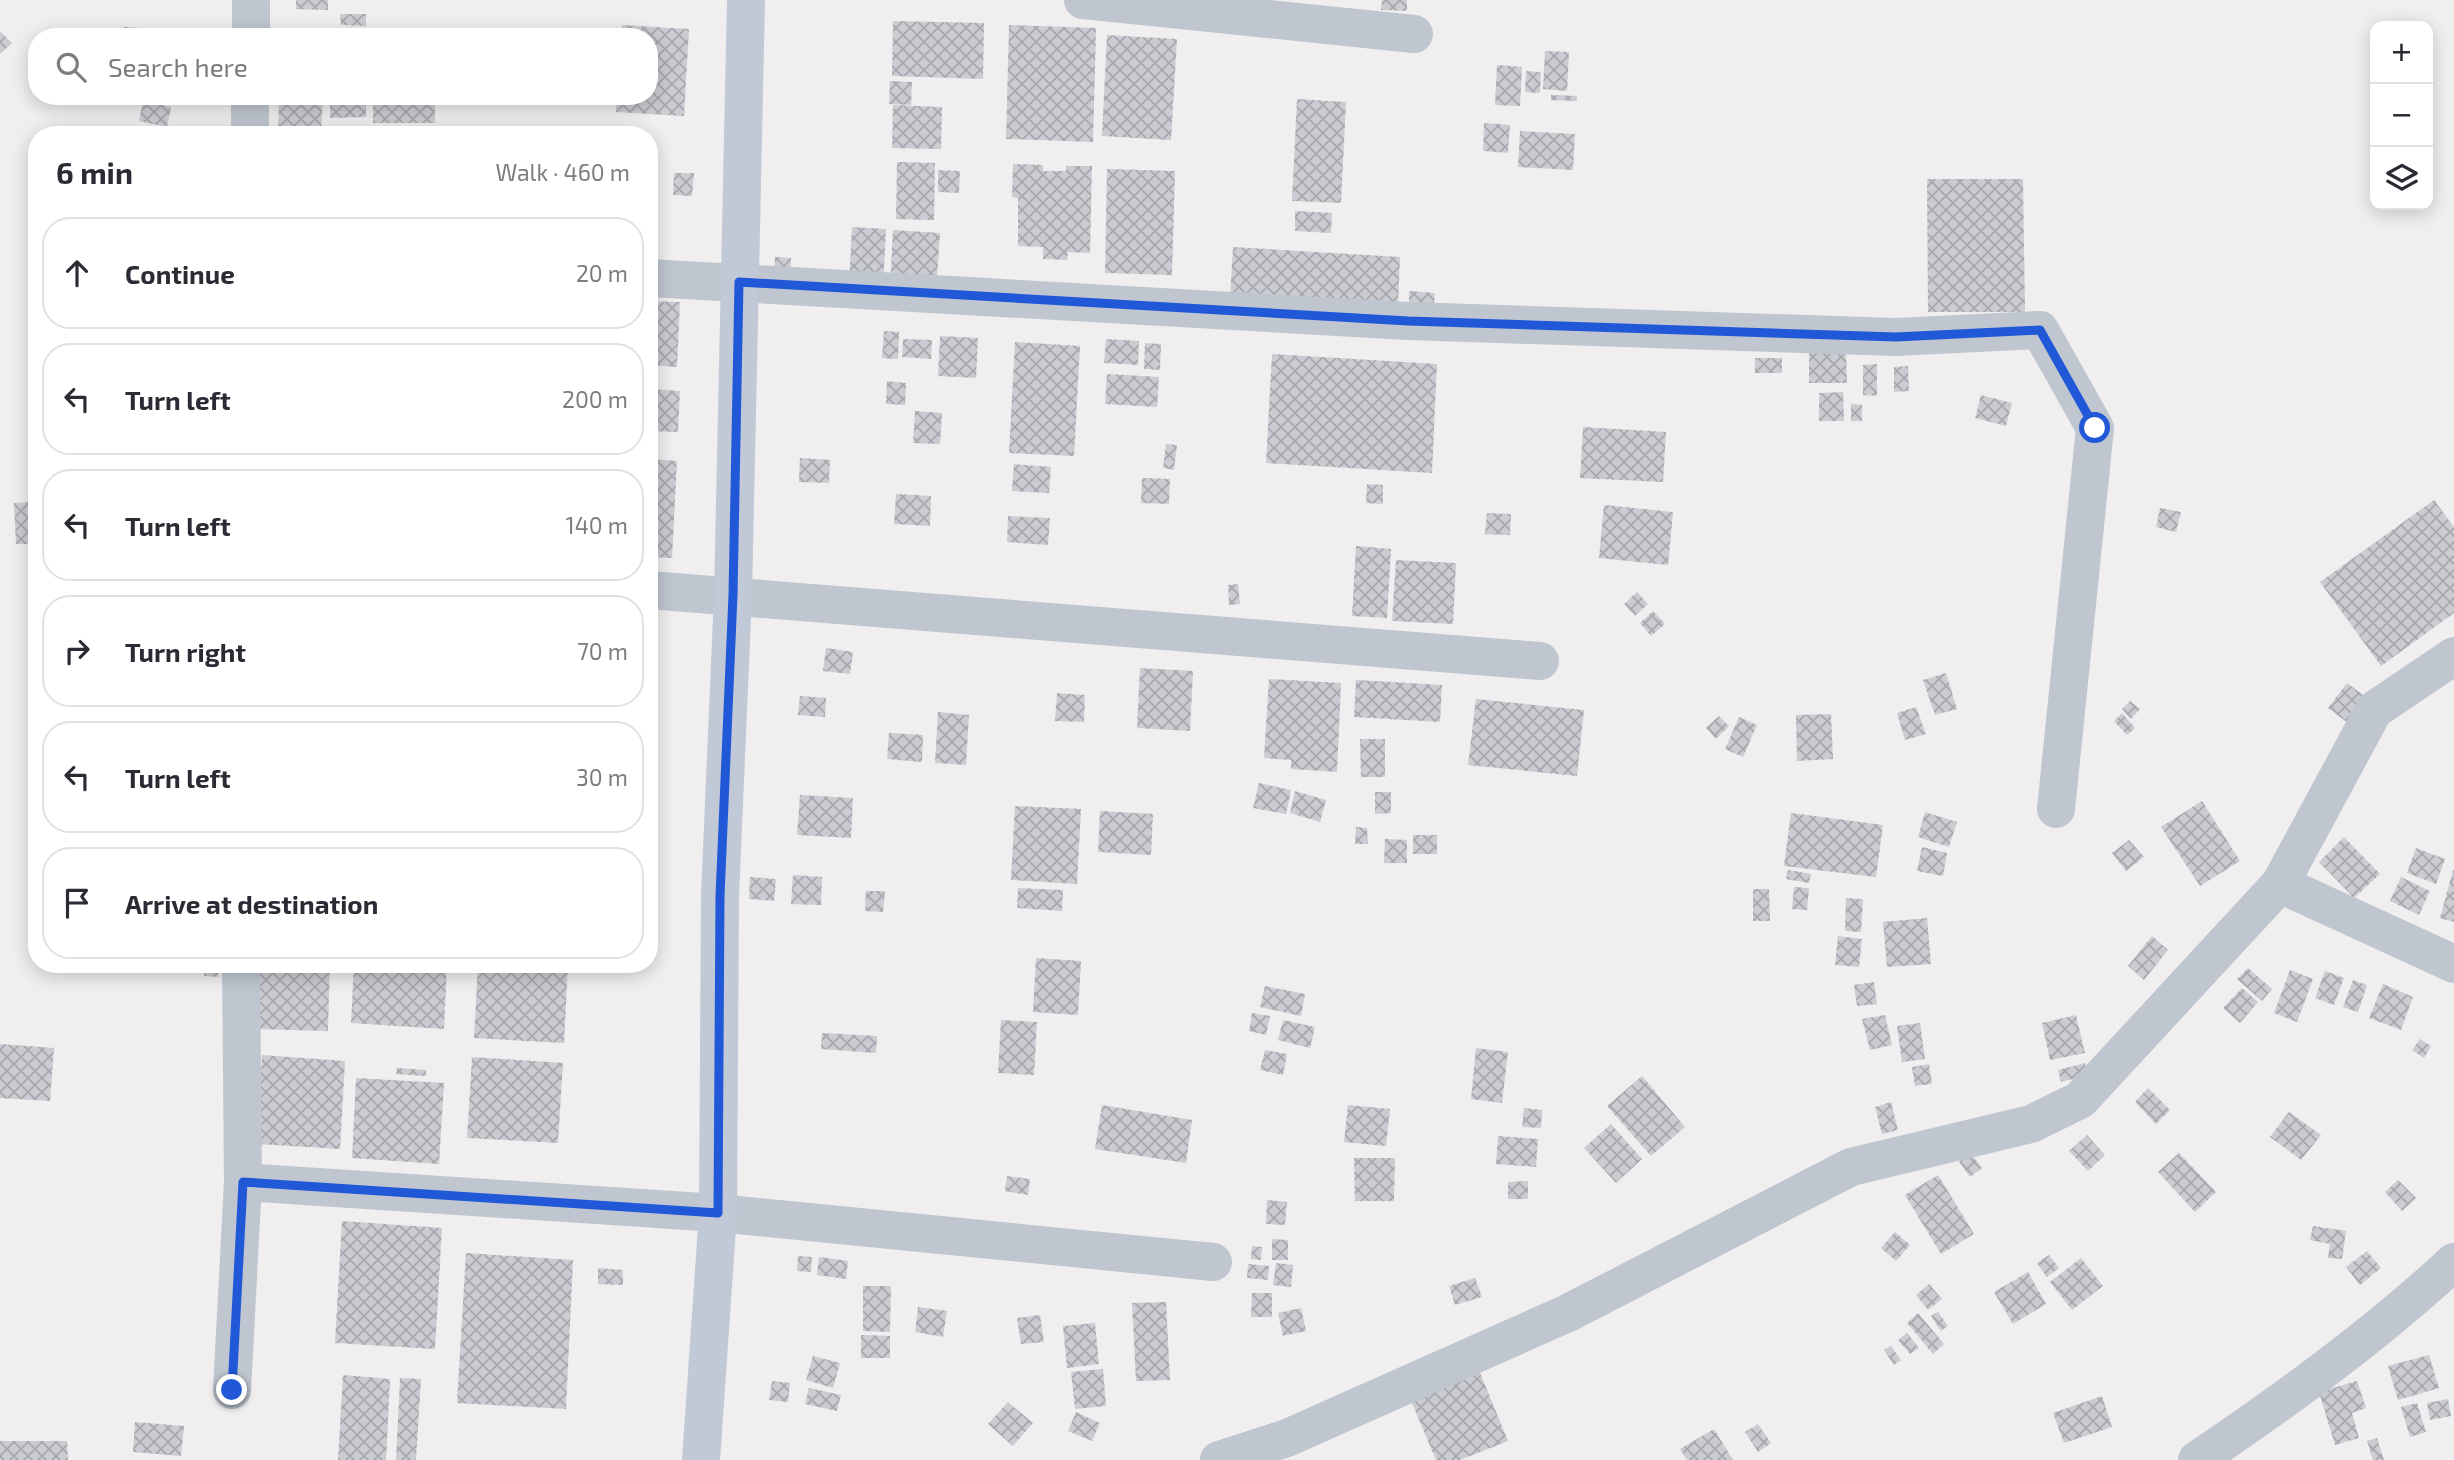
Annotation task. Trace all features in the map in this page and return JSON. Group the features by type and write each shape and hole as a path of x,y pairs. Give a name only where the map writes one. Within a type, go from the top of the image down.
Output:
{"street":[{"path":"251,0 251,28"},
{"path":"701,1460 718,1213 720,896 733,595 746,0"},
{"path":"1083,0 1414,34"},
{"path":"250,105 250,126"},
{"path":"658,278 1408,321 1896,337 2040,330 2095,428 2056,809"},
{"path":"658,591 1540,661"},
{"path":"1219,1460 1287,1438 1568,1313 1851,1167 2031,1124 2080,1100 2280,884 2374,710 2454,656"},
{"path":"2280,884 2454,964"},
{"path":"232,1390 243,1182 241,973"},
{"path":"243,1182 718,1213 1213,1262"},
{"path":"2197,1460 2290,1397 2407,1306 2454,1262"}],"building":[{"path":"296,0 328,0 328,10 296,9"},
{"path":"1382,0 1407,0 1407,11 1381,10"},
{"path":"340,14 366,14 366,26 341,25"},
{"path":"893,21 984,23 983,79 892,76"},
{"path":"622,25 689,29 684,116 616,112 616,105 658,105 658,28 622,28"},
{"path":"1009,25 1096,28 1093,142 1006,139"},
{"path":"0,31 12,43 0,54"},
{"path":"1107,35 1177,39 1171,140 1102,136"},
{"path":"1545,51 1569,52 1567,91 1543,89"},
{"path":"1497,65 1522,67 1520,106 1495,105"},
{"path":"1526,71 1541,72 1540,93 1525,92"},
{"path":"890,81 912,82 911,105 889,104"},
{"path":"1551,95 1577,96 1577,101 1551,100"},
{"path":"1297,99 1346,102 1341,203 1292,201"},
{"path":"142,105 171,107 167,126 139,121"},
{"path":"279,105 323,105 321,126 278,126"},
{"path":"330,105 366,105 366,117 330,118"},
{"path":"373,105 435,105 435,123 373,123"},
{"path":"893,105 942,107 941,149 892,148"},
{"path":"1484,123 1510,125 1508,153 1483,151"},
{"path":"1520,131 1575,134 1573,170 1518,167"},
{"path":"897,162 935,163 934,220 896,219"},
{"path":"1013,164 1043,165 1043,171 1066,171 1066,166 1092,166 1090,253 1068,252 1067,260 1043,259 1043,247 1018,246 1018,198 1012,197"},
{"path":"1107,169 1175,171 1172,275 1105,273"},
{"path":"938,170 960,171 959,193 938,192"},
{"path":"674,173 694,173 692,196 673,195"},
{"path":"1927,179 2023,179 2025,312 1928,312"},
{"path":"1295,211 1332,213 1331,233 1295,231"},
{"path":"852,227 886,229 883,286 849,284"},
{"path":"893,230 940,233 936,292 890,290"},
{"path":"1233,247 1400,257 1398,307 1230,298"},
{"path":"775,257 791,258 790,280 774,278"},
{"path":"1409,291 1435,293 1434,305 1409,303"},
{"path":"658,301 680,302 677,367 658,366"},
{"path":"884,331 899,332 898,359 882,358"},
{"path":"940,336 978,338 976,378 938,376"},
{"path":"903,339 932,340 931,359 902,357"},
{"path":"1106,339 1139,341 1138,365 1104,363"},
{"path":"1015,342 1080,346 1074,456 1009,453"},
{"path":"1145,343 1161,344 1160,370 1144,369"},
{"path":"1846,348 1847,383 1809,383 1809,349"},
{"path":"1272,354 1437,364 1432,473 1266,463"},
{"path":"1755,358 1782,358 1782,373 1755,373"},
{"path":"1877,364 1877,396 1863,395 1863,365"},
{"path":"1908,366 1909,391 1894,392 1894,367"},
{"path":"1107,374 1159,377 1157,407 1105,404"},
{"path":"887,381 906,383 905,405 886,404"},
{"path":"658,390 680,391 678,432 658,431"},
{"path":"1843,392 1844,421 1819,421 1819,393"},
{"path":"1981,395 2012,403 2006,426 1975,418"},
{"path":"1851,404 1862,405 1862,421 1851,421"},
{"path":"915,411 942,413 940,444 913,443"},
{"path":"1583,427 1666,432 1663,482 1580,478"},
{"path":"1166,444 1177,445 1174,470 1163,468"},
{"path":"800,458 830,460 829,483 799,482"},
{"path":"658,460 677,461 672,558 658,557"},
{"path":"1014,464 1051,467 1049,493 1012,491"},
{"path":"1142,478 1170,479 1169,504 1141,503"},
{"path":"1367,484 1383,485 1383,504 1366,503"},
{"path":"896,494 931,496 930,526 894,524"},
{"path":"2434,500 2454,527 2454,613 2381,666 2320,582"},
{"path":"28,502 28,544 16,544 14,503"},
{"path":"1604,505 1673,512 1668,565 1599,558"},
{"path":"2160,508 2181,512 2176,532 2156,527"},
{"path":"1487,513 1511,514 1510,535 1485,534"},
{"path":"1008,516 1050,518 1048,545 1007,542"},
{"path":"1356,546 1391,549 1387,618 1352,616"},
{"path":"1396,560 1456,563 1453,624 1392,621"},
{"path":"1238,584 1240,604 1229,605 1228,585"},
{"path":"1637,592 1648,604 1635,616 1624,604"},
{"path":"1653,611 1665,624 1651,636 1640,623"},
{"path":"826,648 853,652 850,674 823,671"},
{"path":"1140,668 1193,671 1190,731 1137,728"},
{"path":"1946,673 1957,709 1935,715 1923,680"},
{"path":"1269,679 1341,683 1337,772 1291,769 1291,760 1264,758"},
{"path":"1356,680 1442,685 1440,722 1354,717"},
{"path":"2347,683 2367,698 2348,723 2328,708"},
{"path":"1057,693 1085,695 1084,722 1055,721"},
{"path":"800,696 826,698 825,717 798,715"},
{"path":"1476,699 1584,710 1577,776 1468,765"},
{"path":"2130,701 2140,709 2131,719 2122,709"},
{"path":"1916,707 1926,734 1905,740 1897,713"},
{"path":"938,712 969,715 966,765 935,763"},
{"path":"2122,713 2135,728 2127,735 2114,721"},
{"path":"1831,714 1833,759 1797,761 1796,715"},
{"path":"1719,716 1729,726 1716,739 1706,728"},
{"path":"1739,717 1757,725 1743,757 1725,749"},
{"path":"889,733 923,735 922,762 887,759"},
{"path":"1360,739 1385,739 1385,777 1361,777"},
{"path":"1259,783 1291,790 1286,814 1253,808"},
{"path":"1295,791 1326,800 1320,822 1290,813"},
{"path":"1375,792 1391,792 1391,813 1375,814"},
{"path":"800,795 853,798 851,838 797,835"},
{"path":"2202,801 2240,861 2200,886 2161,827"},
{"path":"1015,806 1081,809 1077,884 1011,880"},
{"path":"1100,811 1153,814 1151,855 1098,852"},
{"path":"1925,812 1957,822 1949,847 1918,837"},
{"path":"1791,813 1883,825 1876,877 1784,866"},
{"path":"1356,827 1367,828 1368,844 1355,844"},
{"path":"1413,835 1437,835 1437,854 1413,854"},
{"path":"2344,837 2380,874 2354,898 2319,862"},
{"path":"1385,839 1407,840 1407,863 1384,863"},
{"path":"2129,840 2144,857 2126,871 2112,853"},
{"path":"1922,847 1947,853 1943,876 1917,871"},
{"path":"2416,848 2445,859 2436,884 2407,873"},
{"path":"1788,870 1811,874 1809,883 1786,879"},
{"path":"2454,870 2454,922 2440,918"},
{"path":"793,875 822,877 821,905 791,904"},
{"path":"750,877 776,879 774,901 749,899"},
{"path":"2401,877 2430,891 2419,915 2390,901"},
{"path":"1794,887 1809,888 1807,910 1792,909"},
{"path":"1018,888 1063,890 1062,911 1017,908"},
{"path":"1753,889 1769,889 1770,921 1753,921"},
{"path":"866,891 885,891 883,912 865,911"},
{"path":"1846,898 1863,899 1861,932 1845,931"},
{"path":"1927,918 1931,964 1887,967 1883,922"},
{"path":"1838,936 1862,939 1859,967 1835,965"},
{"path":"2152,936 2168,950 2144,980 2128,966"},
{"path":"1036,958 1081,961 1078,1015 1033,1012"},
{"path":"2248,968 2272,989 2262,1001 2237,979"},
{"path":"2290,970 2313,979 2297,1022 2274,1013"},
{"path":"2325,971 2344,978 2334,1005 2315,998"},
{"path":"204,973 218,973 218,977 204,976"},
{"path":"255,973 330,973 328,1031 253,1029"},
{"path":"354,973 447,973 444,1029 351,1023"},
{"path":"478,973 568,973 564,1043 474,1038"},
{"path":"2353,980 2367,985 2358,1012 2343,1007"},
{"path":"1874,982 1877,1004 1857,1006 1854,985"},
{"path":"2383,984 2413,997 2401,1030 2369,1018"},
{"path":"1265,986 1305,994 1301,1016 1260,1007"},
{"path":"2242,988 2258,1002 2240,1023 2223,1008"},
{"path":"1252,1013 1270,1016 1266,1035 1249,1031"},
{"path":"1885,1015 1892,1045 1870,1050 1862,1019"},
{"path":"2076,1015 2085,1053 2050,1060 2042,1023"},
{"path":"1001,1020 1037,1022 1034,1075 998,1073"},
{"path":"1283,1020 1315,1027 1310,1048 1278,1040"},
{"path":"1920,1023 1925,1059 1902,1062 1897,1026"},
{"path":"822,1033 877,1036 876,1053 821,1049"},
{"path":"2420,1039 2431,1046 2424,1058 2412,1050"},
{"path":"0,1044 54,1048 50,1101 0,1098"},
{"path":"1476,1048 1508,1052 1502,1103 1471,1099"},
{"path":"1265,1050 1287,1054 1283,1075 1260,1070"},
{"path":"262,1055 345,1061 340,1149 257,1144"},
{"path":"472,1057 563,1063 558,1143 467,1138"},
{"path":"2085,1063 2088,1075 2061,1082 2058,1070"},
{"path":"1929,1064 1932,1084 1915,1086 1912,1067"},
{"path":"397,1068 426,1070 426,1076 396,1074"},
{"path":"1642,1076 1685,1127 1651,1156 1607,1106"},
{"path":"356,1078 444,1083 439,1164 352,1158"},
{"path":"2148,1088 2170,1110 2156,1124 2135,1102"},
{"path":"1891,1102 1898,1130 1882,1134 1875,1107"},
{"path":"1102,1105 1192,1120 1186,1163 1095,1149"},
{"path":"1348,1105 1390,1109 1386,1146 1344,1142"},
{"path":"1524,1108 1542,1110 1541,1128 1522,1127"},
{"path":"2289,1112 2321,1135 2301,1160 2270,1137"},
{"path":"1611,1124 1642,1159 1616,1183 1584,1148"},
{"path":"2087,1135 2105,1155 2088,1171 2069,1151"},
{"path":"1498,1136 1538,1139 1536,1167 1496,1164"},
{"path":"1970,1152 1982,1168 1970,1177 1959,1162"},
{"path":"2179,1153 2216,1192 2195,1212 2158,1172"},
{"path":"1354,1158 1395,1158 1394,1201 1355,1201"},
{"path":"1938,1175 1974,1234 1941,1254 1905,1195"},
{"path":"1007,1176 1030,1179 1028,1195 1005,1191"},
{"path":"2398,1180 2416,1198 2402,1211 2385,1192"},
{"path":"1528,1181 1528,1199 1508,1199 1508,1182"},
{"path":"1267,1200 1287,1202 1285,1225 1266,1224"},
{"path":"342,1221 442,1228 435,1349 335,1343"},
{"path":"2313,1226 2346,1231 2342,1259 2328,1258 2330,1244 2310,1240"},
{"path":"1895,1232 1910,1245 1896,1261 1881,1248"},
{"path":"1272,1239 1288,1240 1288,1260 1272,1260"},
{"path":"1252,1246 1262,1247 1261,1260 1251,1259"},
{"path":"2367,1251 2381,1268 2360,1285 2346,1267"},
{"path":"466,1253 573,1260 566,1409 457,1403"},
{"path":"2049,1255 2059,1268 2047,1277 2037,1263"},
{"path":"798,1256 812,1257 811,1272 797,1271"},
{"path":"819,1257 848,1261 846,1279 817,1275"},
{"path":"2081,1258 2103,1286 2072,1310 2050,1282"},
{"path":"1276,1263 1293,1265 1291,1287 1273,1285"},
{"path":"1248,1264 1269,1266 1268,1280 1247,1278"},
{"path":"598,1268 623,1270 623,1285 598,1284"},
{"path":"2028,1272 2046,1304 2013,1324 1994,1292"},
{"path":"1475,1278 1482,1297 1455,1305 1449,1286"},
{"path":"1929,1284 1942,1299 1928,1310 1916,1295"},
{"path":"863,1286 891,1286 890,1332 863,1331"},
{"path":"1252,1293 1272,1293 1272,1317 1251,1317"},
{"path":"1166,1302 1170,1380 1136,1381 1132,1303"},
{"path":"918,1307 947,1311 943,1337 915,1332"},
{"path":"1301,1308 1306,1331 1283,1336 1278,1313"},
{"path":"1938,1312 1948,1326 1941,1331 1931,1316"},
{"path":"1918,1313 1944,1344 1933,1354 1907,1323"},
{"path":"1040,1315 1044,1342 1021,1344 1017,1318"},
{"path":"1095,1323 1099,1364 1067,1368 1063,1326"},
{"path":"1907,1333 1919,1348 1910,1354 1898,1340"},
{"path":"861,1335 890,1336 890,1358 861,1358"},
{"path":"1891,1346 1901,1360 1894,1365 1884,1350"},
{"path":"2429,1355 2439,1388 2398,1400 2388,1366"},
{"path":"813,1356 840,1363 833,1388 806,1380"},
{"path":"1478,1368 1508,1441 1460,1460 1436,1460 1409,1396"},
{"path":"1103,1369 1106,1406 1075,1409 1071,1372"},
{"path":"343,1375 390,1379 386,1460 338,1460"},
{"path":"400,1378 421,1379 416,1460 396,1460"},
{"path":"772,1381 790,1383 788,1402 769,1400"},
{"path":"2357,1381 2366,1408 2352,1413 2359,1438 2335,1445 2319,1392"},
{"path":"809,1388 841,1395 837,1411 805,1404"},
{"path":"2102,1396 2112,1427 2064,1443 2053,1413"},
{"path":"2448,1399 2451,1416 2430,1420 2427,1403"},
{"path":"1008,1402 1033,1423 1013,1446 988,1424"},
{"path":"2417,1403 2426,1432 2410,1437 2401,1407"},
{"path":"1076,1412 1100,1423 1092,1441 1068,1431"},
{"path":"135,1422 184,1426 181,1456 133,1452"},
{"path":"1758,1424 1771,1443 1758,1452 1745,1432"},
{"path":"1714,1429 1733,1460 1687,1460 1680,1449"},
{"path":"2377,1438 2384,1460 2373,1460 2367,1441"},
{"path":"0,1441 67,1441 68,1460 0,1460"}],"route":[{"path":"232,1390 243,1182 718,1213 720,896 733,595 739,282 1408,321 1896,337 2040,330 2095,428"}]}
